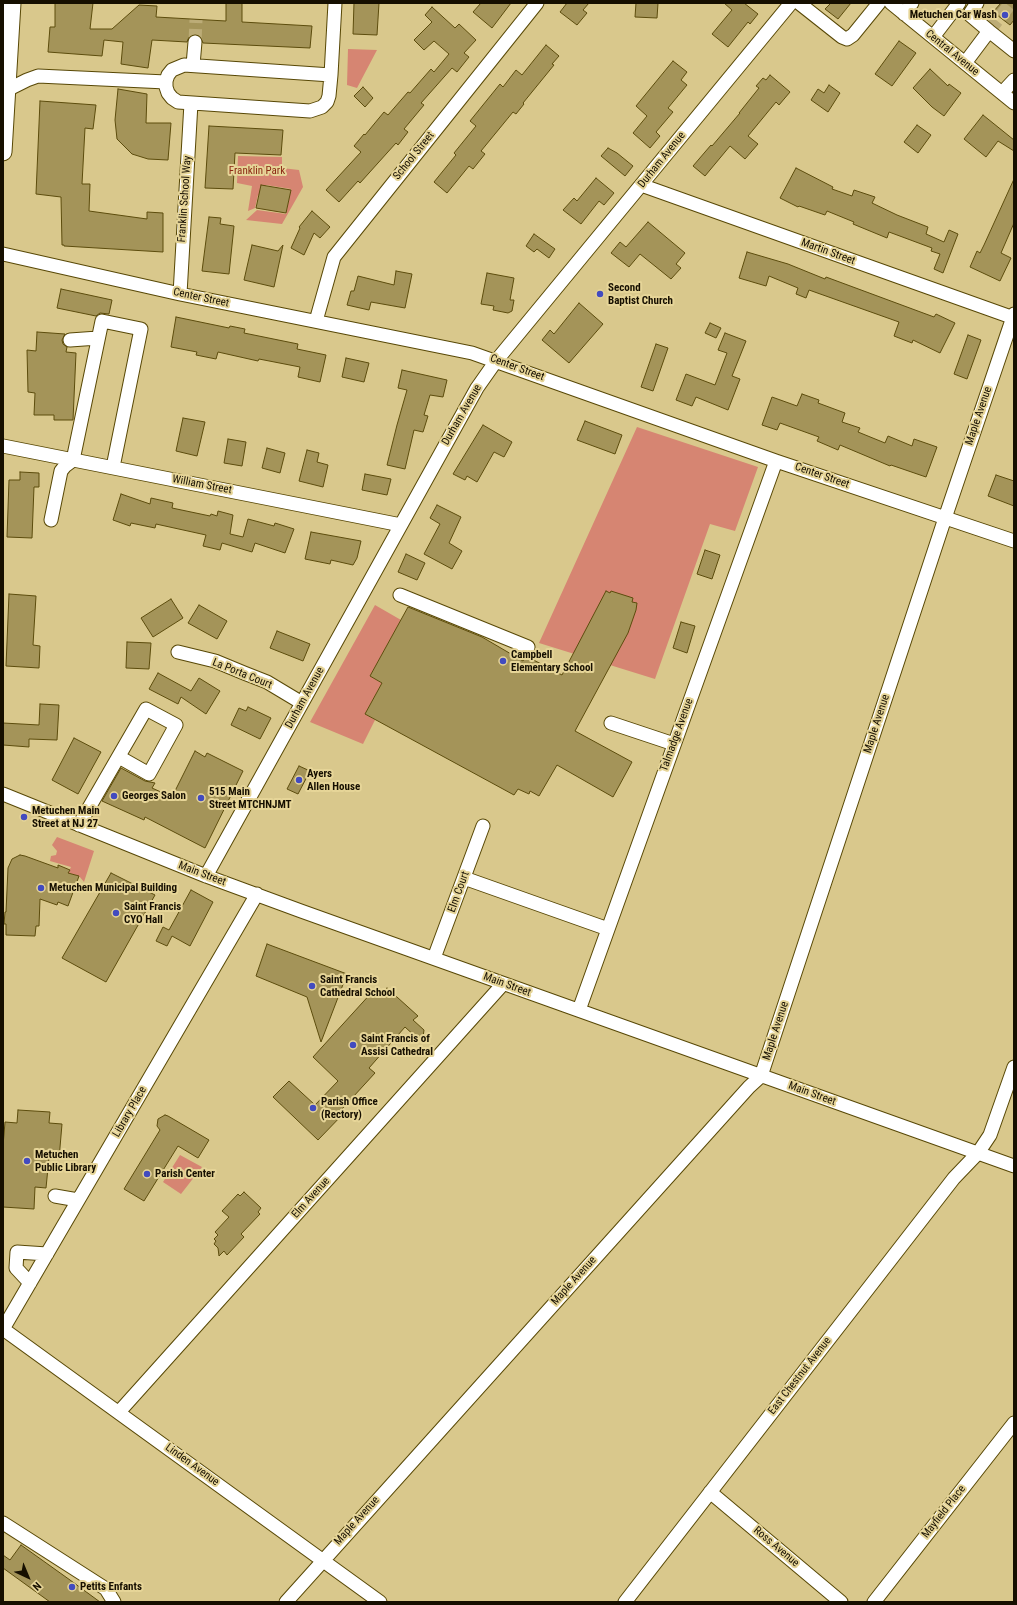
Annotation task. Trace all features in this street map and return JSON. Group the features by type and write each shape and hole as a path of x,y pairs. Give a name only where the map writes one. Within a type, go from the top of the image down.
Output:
{"main road":[{"path":"3,20 12,4"},
{"path":"3,152 7,90 6,61 12,4"}],"street":[{"path":"331,75 184,64 177,66 168,75 166,82 168,94 178,102 310,111 316,110 327,102 330,96 335,3"},
{"name":"School Street","path":"316,322 334,257 537,3"},
{"name":"Durham Avenue","path":"206,876 477,388 496,360 791,3"},
{"path":"799,3 842,37 849,39 879,3"},
{"name":"Central Avenue","path":"891,3 1014,103"},
{"path":"904,14 912,3"},
{"path":"933,37 959,3"},
{"path":"977,3 970,15 1014,50"},
{"path":"965,63 989,31"},
{"path":"193,65 195,42"},
{"path":"7,90 38,76 166,82"},
{"path":"1002,93 1014,80"},
{"name":"Franklin School Way","path":"180,294 192,103"},
{"name":"Martin Street","path":"641,185 1014,317"},
{"name":"Center Street","path":"3,254 180,294 472,353 496,360 776,461 1014,541"},
{"name":"Maple Avenue","path":"286,1602 323,1559 749,1087 761,1076 944,518 1014,317"},
{"path":"51,520 61,471 73,460 102,321 141,329 113,467"},
{"path":"70,340 98,338"},
{"name":"William Street","path":"3,446 401,525"},
{"name":"Talmadge Avenue","path":"579,1010 776,461"},
{"path":"400,595 528,647"},
{"name":"La Porta Court","path":"178,652 215,661 267,682 302,703"},
{"path":"79,825 146,709 176,725 148,774 119,757"},
{"path":"611,723 674,744"},
{"name":"Main Street","path":"3,794 206,876 503,984 1014,1166"},
{"name":"Elm Court","path":"434,958 483,826"},
{"path":"464,878 608,929"},
{"name":"Library Place","path":"3,1329 257,894"},
{"name":"Elm Avenue","path":"119,1412 503,984"},
{"name":"East Chestnut Avenue","path":"625,1602 954,1178 978,1153 990,1135 1014,1067"},
{"path":"55,1196 78,1200"},
{"path":"30,1282 16,1268 17,1252 46,1254"},
{"name":"Linden Avenue","path":"3,1329 323,1559 380,1602"},
{"name":"Mayfield Place","path":"874,1602 1014,1423"},
{"name":"Ross Avenue","path":"710,1492 841,1602"},
{"path":"3,1523 106,1589 114,1602"}],"green space":[{"path":"348,49 377,50 357,88 347,85"},
{"name":"Franklin Park","path":"238,156 282,157 282,168 299,170 303,187 282,224 246,220 257,210 286,214 291,189 266,185 263,195 258,195 255,208 248,211 252,186 237,183"},
{"path":"637,427 758,467 735,531 710,524 655,679 539,643"},
{"path":"375,605 401,620 370,676 382,683 365,714 375,720 363,744 310,722"},
{"path":"57,837 94,851 84,882 79,876 68,873 71,867 50,861 51,856 56,855 57,851 52,845"},
{"path":"180,1155 202,1167 181,1194 163,1182"}],"building":[{"path":"55,3 93,3 90,29 112,29 139,5 157,6 156,17 226,21 226,3 242,3 242,22 312,26 310,48 203,43 200,36 195,34 189,37 187,42 152,40 148,68 121,64 123,42 104,40 102,56 48,52 50,27 55,27"},
{"path":"354,3 379,3 377,35 353,34"},
{"path":"481,3 511,3 492,28 473,12"},
{"path":"567,3 589,3 583,10 587,13 577,25 560,12"},
{"path":"636,3 658,3 657,18 635,17"},
{"path":"724,3 744,3 758,14 750,24 748,22 728,47 712,34 732,10"},
{"path":"831,3 851,3 838,19 825,9"},
{"name":"Metuchen Car Wash","path":"1001,3 1014,3 1014,20 1010,25 993,12"},
{"path":"432,7 455,28 459,24 476,40 464,53 469,57 457,72 452,68 421,103 424,105 404,129 408,132 398,145 396,143 360,183 358,181 339,202 326,190 361,152 354,146 384,112 388,115 431,69 434,72 449,54 434,41 424,50 414,40 432,22 425,15"},
{"path":"899,41 916,53 892,86 875,74"},
{"path":"546,45 559,56 552,64 554,65 523,103 524,104 516,114 513,112 481,151 485,154 473,169 469,166 447,193 434,182 456,155 454,153 476,126 470,121 500,84 503,87 516,70 522,75"},
{"path":"673,61 687,72 681,80 687,85 668,108 673,112 656,132 660,136 650,148 633,133 647,116 636,106"},
{"path":"930,69 948,86 949,84 961,93 944,116 932,107 913,88"},
{"path":"770,75 790,92 779,105 776,102 748,136 758,144 745,159 730,146 705,176 693,166 740,113 759,88 756,86 763,78 766,80"},
{"path":"829,85 840,93 828,112 811,100 818,89 824,93"},
{"path":"363,87 373,98 365,107 354,96"},
{"path":"118,89 147,94 146,123 171,123 168,160 148,159 132,154 117,139 115,120"},
{"path":"40,101 96,105 93,129 85,128 82,184 90,184 89,211 147,219 147,212 163,213 163,252 62,245 61,197 36,194"},
{"path":"983,115 1014,140 1014,151 998,141 986,157 964,139"},
{"path":"917,125 931,135 918,153 904,142"},
{"path":"209,126 283,130 281,155 235,153 233,189 205,188"},
{"path":"608,148 617,153 633,166 625,176 601,156"},
{"path":"796,168 833,187 832,189 852,196 854,190 875,197 872,203 928,227 926,234 944,242 949,230 958,234 943,273 934,269 940,254 931,251 932,248 889,232 887,238 827,211 825,215 799,206 798,207 780,198"},
{"path":"596,178 614,193 604,205 599,201 581,224 563,210 574,198 577,201"},
{"path":"1014,179 1014,223 1001,253 1011,258 1000,281 970,267 977,251 980,253 984,245"},
{"path":"261,185 291,190 286,213 256,208"},
{"path":"312,211 330,227 320,238 314,233 304,255 291,248 300,228 299,227"},
{"path":"209,217 221,218 220,224 234,226 229,274 202,271"},
{"path":"648,222 685,253 676,264 681,268 671,279 640,254 629,267 611,253 620,242 626,247"},
{"path":"534,234 555,249 549,258 537,249 534,252 526,246"},
{"path":"252,245 278,251 283,245 274,287 244,280"},
{"path":"747,252 788,264 825,279 826,277 934,317 936,314 955,323 940,353 913,340 912,343 894,336 899,322 809,290 806,298 796,294 798,288 769,276 766,286 739,278"},
{"path":"396,271 412,274 405,308 371,302 369,310 347,305 351,291 354,291 358,276 394,285"},
{"path":"487,273 514,278 510,300 514,300 512,311 508,313 493,310 494,306 481,304"},
{"path":"61,289 112,300 109,314 100,313 96,316 57,308"},
{"path":"579,303 603,324 569,363 542,340 550,330 554,334"},
{"path":"176,317 229,328 230,326 245,329 244,333 298,344 297,349 326,355 320,382 298,377 300,367 259,359 258,361 218,352 216,359 196,355 197,352 171,347"},
{"path":"710,323 721,328 716,338 705,333"},
{"path":"37,332 65,334 62,340 63,344 67,347 66,352 76,353 73,420 54,420 54,415 34,415 35,393 28,392 27,350 36,351"},
{"path":"725,333 746,341 732,376 740,379 728,410 696,397 692,406 676,400 686,374 715,385 727,353 718,350"},
{"path":"968,335 981,340 967,379 954,374"},
{"path":"656,344 668,348 653,391 641,387"},
{"path":"346,358 369,363 364,382 342,377"},
{"path":"402,370 447,380 443,397 430,395 424,415 428,416 423,432 414,430 405,469 387,465 407,390 398,388"},
{"path":"802,394 819,400 818,403 845,413 842,422 860,428 858,432 885,443 888,436 912,446 914,439 937,447 926,477 891,465 890,466 840,445 838,450 817,441 819,437 780,423 777,430 762,425 772,397 797,406"},
{"path":"183,418 205,422 197,456 176,451"},
{"path":"585,421 622,435 615,454 577,440"},
{"path":"483,425 512,442 504,457 494,452 477,482 467,476 465,480 453,474"},
{"path":"228,439 246,442 242,466 224,463"},
{"path":"267,448 285,453 280,473 262,468"},
{"path":"307,450 319,453 317,462 328,465 323,487 299,481"},
{"path":"20,472 39,473 39,487 34,487 32,538 7,537 9,480 20,480"},
{"path":"365,474 391,479 387,495 362,490"},
{"path":"996,475 1014,481 1014,506 988,496"},
{"path":"121,494 150,504 151,498 173,503 172,508 210,516 211,514 217,516 218,511 233,515 230,534 243,537 248,519 274,526 275,523 294,529 285,553 255,543 252,552 222,543 220,550 203,546 206,535 156,524 155,528 131,523 130,526 113,520"},
{"path":"437,505 461,517 449,543 462,551 452,569 424,554 440,524 430,518"},
{"path":"311,532 361,541 357,558 353,565 331,560 330,564 305,559"},
{"path":"705,550 720,555 712,579 697,574"},
{"path":"406,554 425,563 417,580 398,572"},
{"path":"606,591 610,593 611,591 633,598 632,602 637,603 636,610 628,633 575,731 632,762 613,797 557,765 539,796 530,791 529,794 518,789 514,795 365,714 382,683 370,676 408,607 482,637 523,661 526,656 562,675"},
{"path":"9,594 36,596 33,645 40,646 39,668 6,666"},
{"path":"171,599 183,618 153,637 141,618"},
{"path":"199,605 227,621 217,639 188,623"},
{"path":"681,622 695,626 687,653 673,648"},
{"path":"277,631 310,644 303,661 270,648"},
{"path":"127,642 151,643 149,669 126,668"},
{"path":"158,673 191,691 199,678 220,691 206,714 181,697 178,704 149,689"},
{"path":"40,704 59,705 57,740 29,739 29,747 3,745 3,723 39,725"},
{"path":"248,707 271,718 260,739 231,725 239,708 246,711"},
{"path":"74,738 101,752 78,794 52,780"},
{"name":"515 Main Street MTCHNJMT","path":"195,751 205,757 207,753 243,771 205,848 145,817 144,820 102,801 121,768 145,781 155,783 152,788 172,797"},
{"name":"Ayers Allen House","path":"299,766 310,771 298,794 287,789"},
{"name":"Metuchen Municipal Building","path":"20,855 58,868 58,865 70,870 68,873 79,876 68,906 58,902 57,905 40,899 39,926 36,926 35,936 6,935 6,924 4,924 8,868 12,859"},
{"name":"Saint Francis CYO Hall","path":"111,873 155,895 106,982 62,958"},
{"path":"191,890 213,902 190,946 172,936 167,946 156,941 163,927 169,930"},
{"name":"Saint Francis Cathedral School","path":"267,944 347,974 321,1042 307,997 256,976"},
{"name":"Saint Francis of Assisi Cathedral","path":"387,988 418,1016 413,1020 424,1030 423,1037 417,1038 405,1027 369,1068 375,1073 342,1109 345,1112 318,1140 273,1097 289,1081 315,1105 338,1081 313,1057 373,991 379,997"},
{"name":"Metuchen Public Library","path":"18,1110 50,1112 49,1123 62,1124 59,1159 49,1158 46,1188 35,1187 34,1209 3,1207 3,1146 5,1122 17,1123"},
{"name":"Parish Center","path":"165,1115 209,1140 198,1158 178,1146 144,1201 124,1189 160,1130 157,1126 158,1119"},
{"path":"244,1192 261,1208 258,1212 260,1214 241,1234 244,1237 227,1255 224,1251 219,1256 218,1248 214,1244 216,1241 214,1239 218,1235 215,1232 229,1217 222,1211 238,1194 240,1196"},
{"path":"21,1545 100,1602 50,1602 3,1568 3,1555 10,1560"}],"tunnel":[{"path":"989,31 1011,3"},
{"path":"195,42 196,20"}],"place":[{"name":"Metuchen Car Wash","path":"1005,15"},
{"name":"Second Baptist Church","path":"600,294"},
{"name":"Campbell Elementary School","path":"503,661"},
{"name":"Ayers Allen House","path":"299,780"},
{"name":"Georges Salon","path":"114,796"},
{"name":"515 Main Street MTCHNJMT","path":"201,798"},
{"name":"Metuchen Main Street at NJ 27","path":"24,817"},
{"name":"Metuchen Municipal Building","path":"41,888"},
{"name":"Saint Francis CYO Hall","path":"116,913"},
{"name":"Saint Francis Cathedral School","path":"312,986"},
{"name":"Saint Francis of Assisi Cathedral","path":"353,1045"},
{"name":"Parish Office (Rectory)","path":"313,1108"},
{"name":"Metuchen Public Library","path":"27,1161"},
{"name":"Parish Center","path":"147,1174"},
{"name":"Petits Enfants","path":"72,1587"}]}
